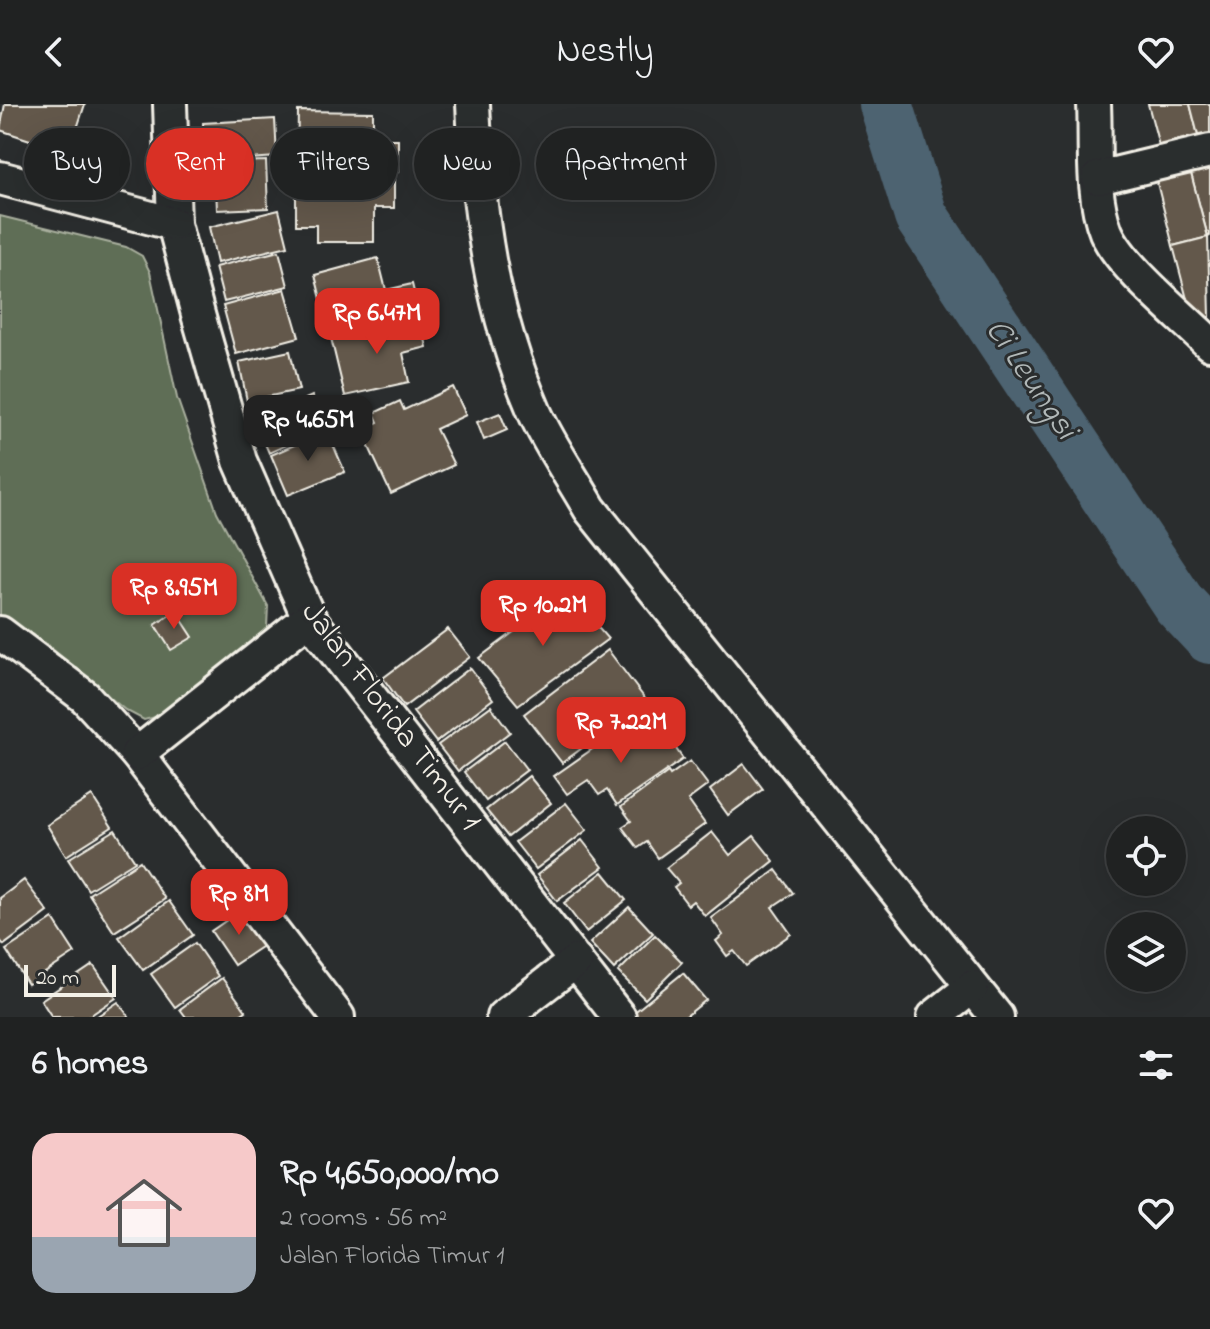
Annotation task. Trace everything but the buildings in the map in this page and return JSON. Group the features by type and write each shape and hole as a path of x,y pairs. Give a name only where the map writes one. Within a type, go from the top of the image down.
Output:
{"street":[{"name":"Jalan Florida Timur 1","path":"170,104 174,224 240,461 309,618 619,1017"},
{"path":"473,104 485,249 505,332 536,415 590,509 997,1017"},
{"path":"1094,104 1098,201 1106,232 1123,257 1207,337"},
{"path":"1098,178 1210,151"},
{"path":"0,178 174,224"},
{"path":"137,754 309,618"},
{"path":"4,643 85,697 137,754 338,1017"},
{"path":"503,1017 576,961"},
{"path":"934,1017 972,987"}],"green space":[{"path":"0,216 126,247 142,256 150,272 177,398 217,512 268,606 267,627 254,643 163,715 144,720 125,710 45,643 0,632"}],"waterway":[{"name":"Ci Leungsi","path":"886,104 921,216 1179,604 1210,637"}]}
